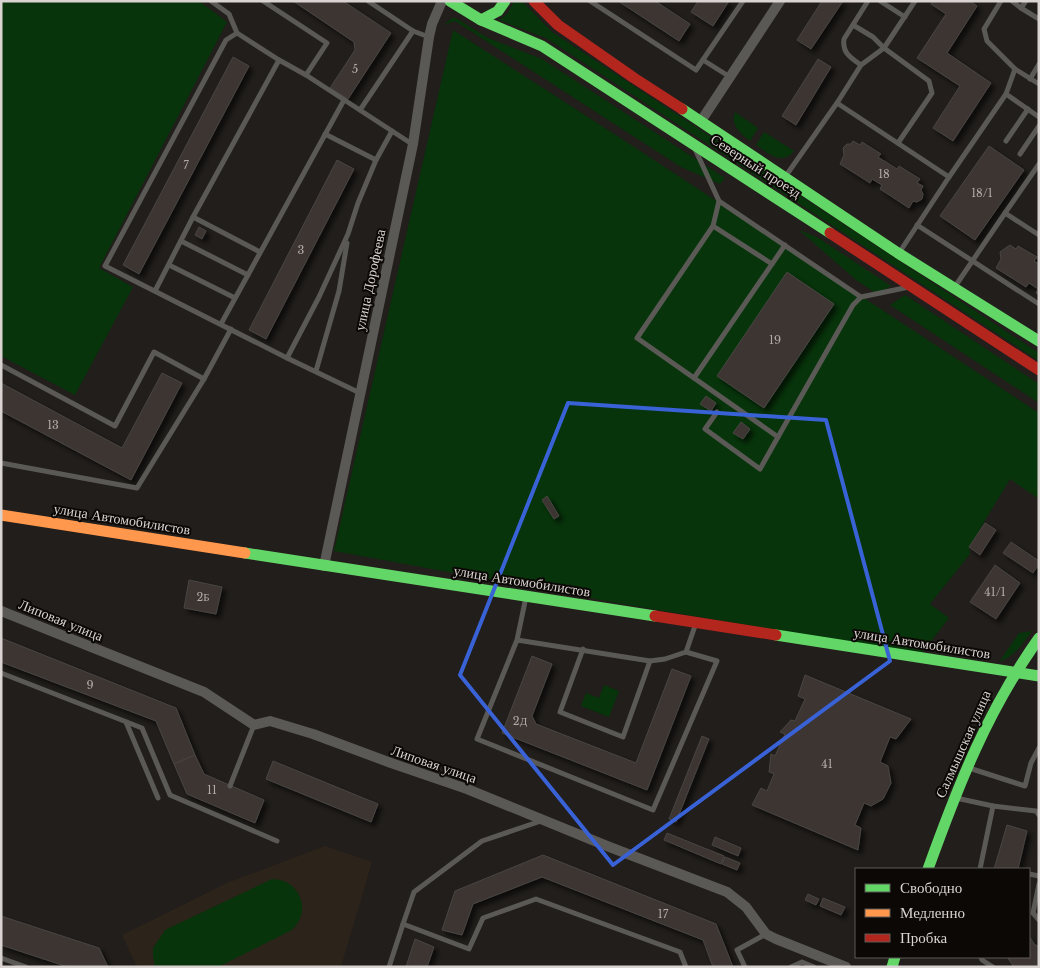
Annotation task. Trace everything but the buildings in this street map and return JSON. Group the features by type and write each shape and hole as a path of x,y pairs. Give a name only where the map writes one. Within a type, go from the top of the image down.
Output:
{"main road":[{"name":"Северный проезд","path":"450,1 481,20 542,46 1039,370"},
{"path":"481,20 498,11 505,1"},
{"name":"Северный проезд","path":"534,1 558,25 634,78 898,253 1039,341"},
{"name":"улица Автомобилистов","path":"1,515 1039,676"},
{"name":"Салмышская улица","path":"928,868 954,798 996,702 1039,638"}],"street":[{"name":"улица Дорофеева","path":"324,566 413,144 429,37 432,24 442,1"},
{"path":"701,121 780,1"},
{"name":"Липовая улица","path":"1,611 204,692 254,725 270,721 313,734 467,789 727,892 746,907 766,934 846,967"}],"lane":[{"path":"211,1 229,14 237,33 413,144"},
{"path":"263,1 327,43 306,75"},
{"path":"368,1 413,31 429,37"},
{"path":"590,1 696,70 743,1"},
{"path":"861,65 847,55 843,46 844,39 868,1"},
{"path":"880,1 905,17"},
{"path":"785,177 861,65 884,48 915,1"},
{"path":"1002,1 984,29 987,41 1015,69 1039,84"},
{"path":"1012,1 1039,19"},
{"path":"1021,8 1026,1"},
{"path":"853,25 873,36 884,48 929,81 932,94 898,143"},
{"path":"360,110 413,31"},
{"path":"237,33 226,40 105,266 360,393"},
{"path":"155,291 193,217 279,60"},
{"path":"703,60 730,77"},
{"path":"1030,78 1039,64"},
{"path":"898,253 1006,94 1015,69"},
{"path":"1006,94 1039,116"},
{"path":"221,324 344,100"},
{"path":"837,103 949,177"},
{"path":"1006,142 1028,109"},
{"path":"1020,154 1039,126"},
{"path":"287,358 319,297 348,234 358,203 376,160 392,131"},
{"path":"325,134 376,160"},
{"path":"693,143 719,202 785,244 861,297"},
{"path":"954,288 1039,164"},
{"path":"719,202 713,226 637,338 778,436"},
{"path":"1005,213 1039,235"},
{"path":"193,217 260,252"},
{"path":"918,225 1039,304"},
{"path":"713,226 772,264"},
{"path":"316,371 339,291 348,234"},
{"path":"181,241 248,275"},
{"path":"694,378 785,244"},
{"path":"169,264 235,298"},
{"path":"716,412 705,429 760,469 853,305 861,297 912,287"},
{"path":"1,463 137,488 204,380 231,329"},
{"path":"1,365 115,426 154,352 204,380"},
{"path":"516,640 650,661 666,659 686,652 717,661 653,810 477,739 516,640 526,596"},
{"path":"686,652 696,622"},
{"path":"583,649 560,712 623,737 650,661"},
{"path":"1,673 142,728 170,795 277,841"},
{"path":"126,722 158,798"},
{"path":"230,786 254,725"},
{"path":"967,767 1025,786 1031,763 1039,748"},
{"path":"954,798 993,806 1036,811 1039,814"},
{"path":"980,868 993,806"},
{"path":"219,815 221,809"},
{"path":"389,967 414,892 482,841 543,820"},
{"path":"1039,884 1033,912 1039,920"},
{"path":"403,924 469,949 483,918 536,899 680,952 686,967"},
{"path":"745,967 738,950 766,934"},
{"path":"1,958 26,967"},
{"path":"981,958 993,967"},
{"path":"791,967 802,962 814,967"}],"highlighted area":[{"path":"568,403 826,420 890,661 613,865 460,675"}],"shaded area":[{"path":"325,846 372,862 341,967 137,967 122,935 229,882"}],"green space":[{"path":"1,1 199,1 227,22 99,268 133,287 75,395 1,356"},
{"path":"514,1 522,1 552,32 1039,353 1039,361 546,38 499,20 508,13"},
{"path":"452,18 456,18 488,38 542,59 725,178 720,184 681,167 455,21 444,25"},
{"path":"453,30 1039,413 1039,499 1010,479 969,547 970,554 930,604 949,618 921,654 634,606 334,551"},
{"path":"735,112 758,128 750,141 735,125"},
{"path":"764,132 794,151 785,158 780,158 765,151 756,145"},
{"path":"799,230 817,237 891,286 877,294 856,280"},
{"path":"905,295 1039,384 1039,403 890,305"},
{"path":"1032,631 1014,653 999,662 1019,633"},
{"path":"604,685 619,691 609,717 581,706 586,693 599,698"},
{"path":"272,879 290,885 297,891 301,899 301,916 297,924 290,931 218,967 155,967 153,948 165,930"}],"traffic: fast":[{"path":"450,1 481,20 542,46 830,233"},
{"path":"481,20 498,11 505,1"},
{"path":"682,109 898,253 1039,341"},
{"path":"245,553 655,616"},
{"path":"776,635 1039,676"},
{"path":"928,868 975,750 1004,693 1039,638"},
{"path":"892,967 895,958"}],"traffic: slow":[{"path":"1,515 245,553"}],"traffic: jam":[{"path":"534,1 558,25 682,109"},
{"path":"830,233 1039,370"},
{"path":"655,616 776,635"}]}
